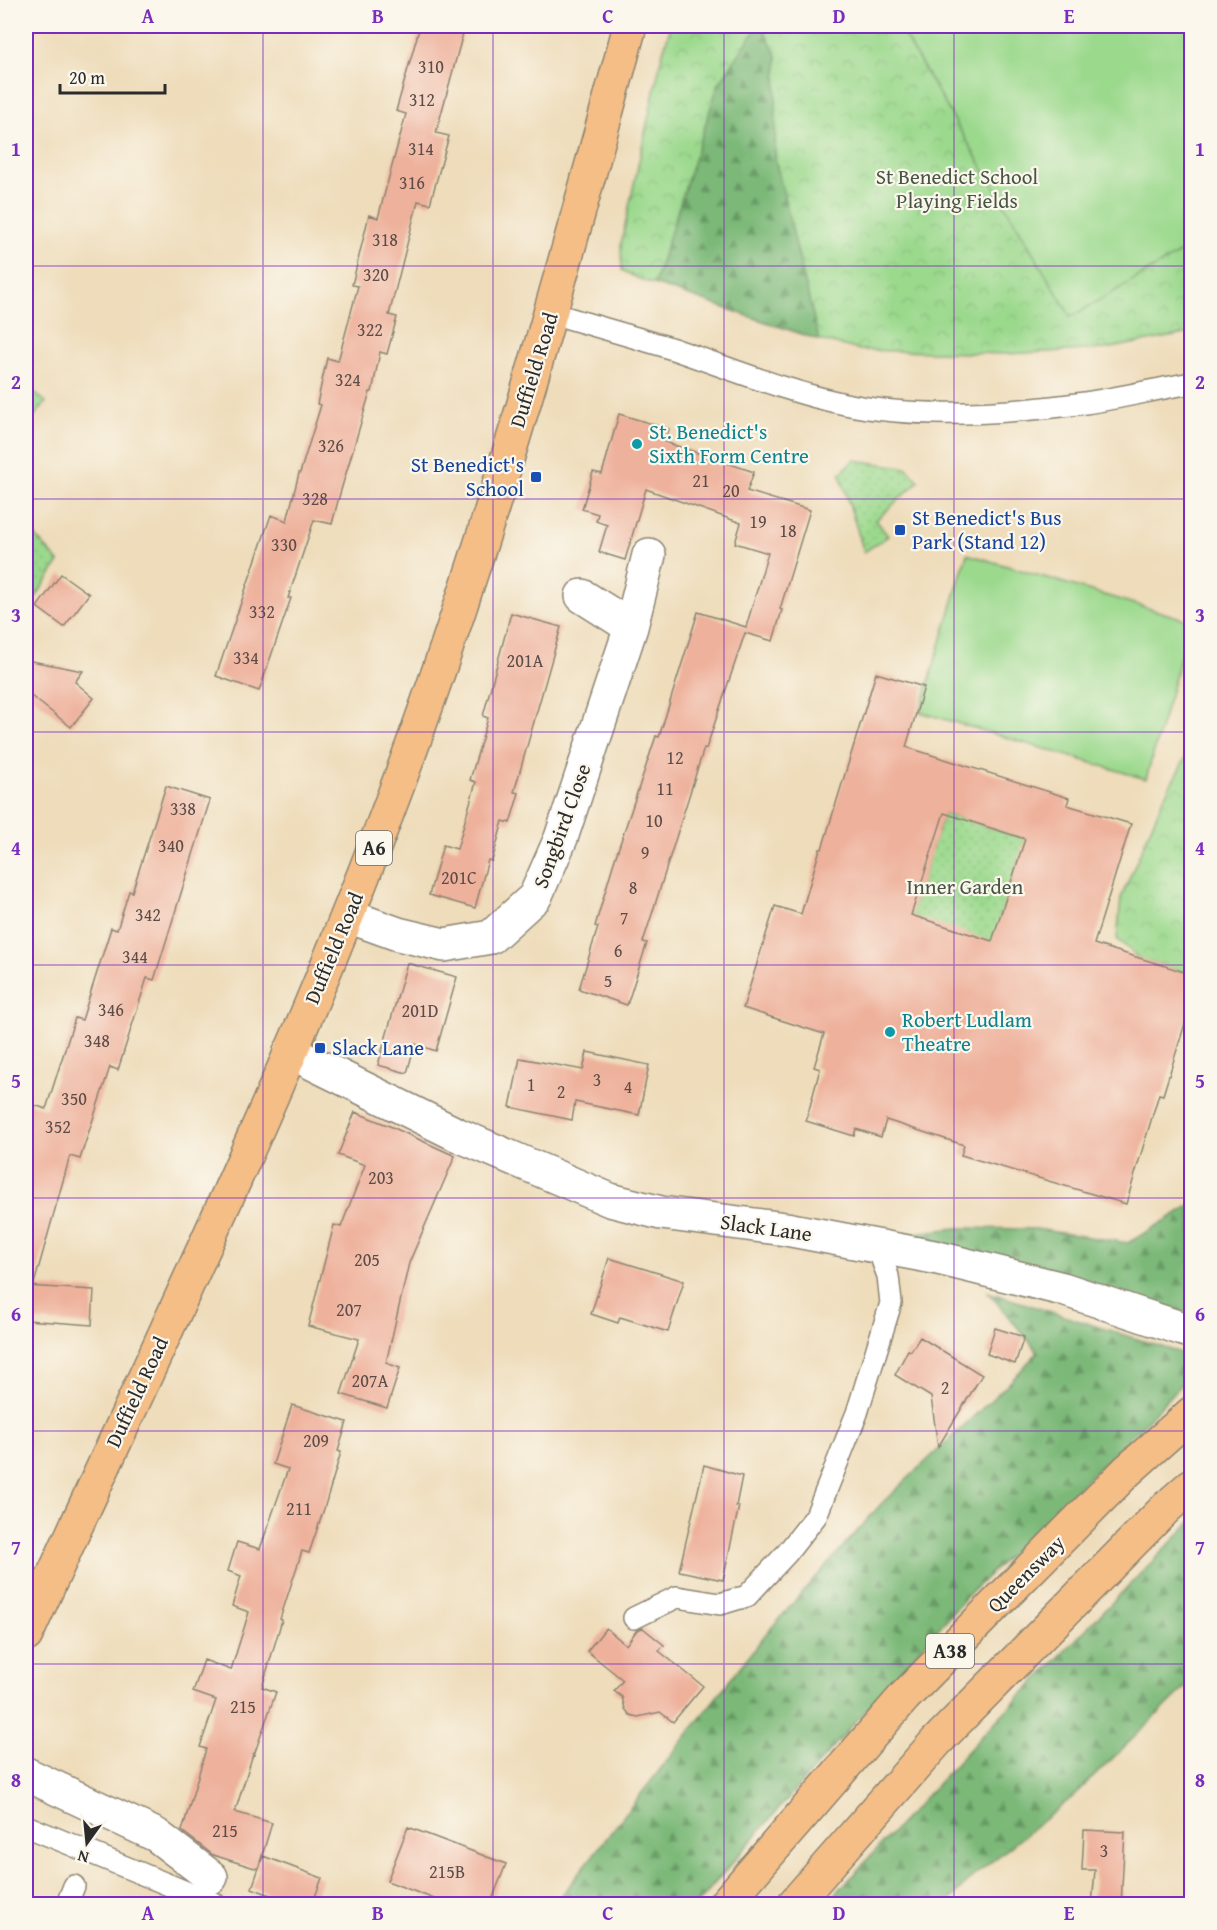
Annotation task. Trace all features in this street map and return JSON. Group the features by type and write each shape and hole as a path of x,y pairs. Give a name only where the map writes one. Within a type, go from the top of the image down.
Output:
{"main road":[{"name":"Duffield Road","path":"26,1635 220,1210 348,916 426,705 485,533 551,313 630,26"},
{"name":"Queensway","path":"725,1905 905,1696 1127,1471 1191,1413"},
{"name":"A38","path":"794,1905 936,1742 1191,1485"}],"street":[{"name":"Songbird Close","path":"348,916 398,934 444,945 491,937 535,897 561,838 630,627 649,555"},
{"path":"582,596 630,627"},
{"name":"Slack Lane","path":"290,1052 456,1134 609,1200 661,1213 786,1229 934,1257 1063,1289 1191,1332"},
{"path":"26,1774 156,1835 213,1891"}],"lane":[{"path":"551,313 665,347 801,393 846,404 908,412 974,412 1085,403 1191,383"},
{"path":"634,1618 676,1597 720,1604 747,1596 787,1553 816,1516 857,1413 891,1303 888,1276 877,1246"},
{"path":"26,1826 213,1891"}],"green space":[{"path":"671,26 758,26 718,85 654,284 622,270 621,244 662,55"},
{"path":"758,26 762,26 777,56 775,158 819,340 654,284 718,85"},
{"name":"St Benedict School Playing Fields","path":"762,26 1191,26 1191,333 1105,349 1007,354 860,350 819,340 775,158 777,56"},
{"path":"920,26 1191,26 1191,246 1071,317 904,35"},
{"path":"26,386 46,402 26,426"},
{"path":"854,460 907,468 919,481 876,520 888,536 864,552 840,474"},
{"path":"26,526 59,562 26,612"},
{"path":"967,554 1191,621 1146,779 920,712"},
{"path":"1191,748 1191,974 1140,959 1117,939 1121,898 1164,797"},
{"name":"Inner Garden","path":"944,813 1038,843 1017,865 1001,914 999,944 896,958"},
{"path":"1191,1205 1191,1314 906,1234 956,1228 1036,1229 1128,1243"},
{"path":"988,1292 1191,1356 1191,1373 1146,1422 969,1594 697,1904 555,1904 765,1635 882,1503 1011,1381 1038,1352"},
{"path":"1191,1522 1191,1682 1075,1795 971,1878 947,1904 826,1904 992,1725"}],"building":[{"path":"420,26 465,26 436,133 449,136 430,204 418,201 389,315 397,317 387,354 380,352 372,392 370,392 332,524 314,520 288,598 291,598 259,691 216,676 271,515 287,521 299,473 321,405 317,404 327,358 338,361 358,286 352,285 369,215 378,218 406,114 396,111"},
{"path":"619,414 669,429 665,442 754,472 747,491 810,510 780,609 782,610 773,641 745,633 706,749 704,748 643,942 647,943 627,1005 579,989 598,927 595,926 613,865 656,736 659,737 698,612 746,627 768,553 735,543 741,523 646,489 625,560 599,552 607,525 596,521 598,514 582,509 593,472 602,474"},
{"path":"61,574 89,594 64,627 37,607"},
{"path":"511,613 561,627 514,792 519,793 510,823 503,821 492,861 488,860 475,908 429,895 443,845 457,849 476,782 470,780 488,718 483,716"},
{"path":"26,660 83,671 75,682 94,698 71,727 26,692"},
{"path":"876,673 924,687 906,747 1069,798 1067,805 1131,824 1094,944 1191,974 1191,1004 1163,1095 1159,1094 1126,1204 961,1155 964,1145 886,1120 881,1137 856,1129 854,1136 806,1121 820,1069 814,1067 824,1034 743,1008 775,906 801,914 820,849 822,849","holes":["944,813 1025,839 992,941 911,915"]},
{"path":"166,786 210,800 154,980 147,978 118,1070 110,1067 80,1159 70,1156 34,1284 26,1283 26,1102 46,1109 75,1018 82,1020 111,928 117,930 129,891 132,892"},
{"path":"407,963 457,977 436,1051 415,1044 407,1073 378,1065"},
{"path":"587,1052 649,1065 639,1115 575,1102 572,1120 510,1107 520,1058 583,1070"},
{"path":"355,1112 455,1156 409,1263 386,1363 400,1368 387,1408 341,1394 359,1339 308,1326 334,1225 341,1227 365,1165 338,1155"},
{"path":"609,1258 684,1281 668,1332 620,1317 618,1323 591,1314"},
{"path":"26,1286 94,1290 92,1325 26,1320"},
{"path":"995,1328 1024,1337 1015,1364 987,1354"},
{"path":"920,1337 982,1375 938,1447 931,1397 895,1375 908,1350 911,1351"},
{"path":"292,1405 347,1422 338,1451 341,1452 324,1509 309,1553 302,1551 280,1619 282,1620 262,1687 276,1692 235,1812 272,1823 258,1869 213,1855 182,1831 206,1749 200,1747 216,1700 193,1692 204,1660 231,1670 249,1612 232,1606 241,1576 228,1571 237,1542 260,1549 288,1469 273,1464"},
{"path":"704,1465 742,1476 736,1506 739,1506 723,1580 679,1571"},
{"path":"606,1628 626,1645 637,1630 643,1628 664,1645 659,1651 703,1686 673,1722 660,1712 638,1717 630,1715 625,1709 622,1697 614,1691 623,1680 587,1651"},
{"path":"408,1827 506,1864 490,1905 450,1905 387,1881"},
{"path":"1084,1830 1125,1832 1121,1905 1092,1905 1095,1870 1082,1870"},
{"path":"263,1856 322,1878 312,1905 296,1905 252,1888"}],"place":[{"name":"St. Benedict's Sixth Form Centre","path":"637,444"},
{"name":"St Benedict's School","path":"536,477"},
{"name":"St Benedict's Bus Park (Stand 12)","path":"900,530"},
{"name":"Robert Ludlam Theatre","path":"890,1032"},
{"name":"Slack Lane","path":"320,1048"}]}
